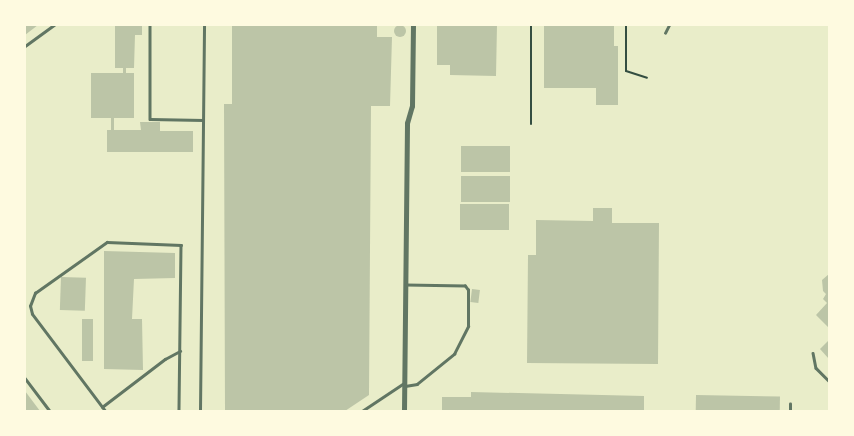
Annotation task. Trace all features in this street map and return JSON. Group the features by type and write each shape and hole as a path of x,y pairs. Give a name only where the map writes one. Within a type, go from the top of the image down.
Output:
{"street":[{"path":"404,411 407,123 412,106 413,25"}],"lane":[{"path":"25,46 54,25"},
{"path":"150,25 150,119 203,120"},
{"path":"200,411 204,25"},
{"path":"666,33 669,25"},
{"path":"105,411 32,314 31,300 35,293 59,274 107,242 181,245 179,411"},
{"path":"362,411 405,384 416,384 454,354 468,326 468,290 465,286 406,284"},
{"path":"102,407 165,359 180,351"},
{"path":"814,353 816,368 829,381"},
{"path":"25,378 50,411"},
{"path":"790,404 790,411"}],"path":[{"path":"531,25 532,124"},
{"path":"626,25 626,70 647,78"}],"building":[{"path":"25,25 38,25 25,35"},
{"path":"115,25 142,25 142,35 135,35 134,68 126,68 126,73 134,73 134,118 114,118 114,130 141,130 140,122 160,122 160,131 193,131 193,152 107,152 107,130 111,130 111,118 91,118 91,73 123,73 123,68 115,68"},
{"path":"232,25 377,25 377,37 392,37 390,106 371,106 369,395 345,411 225,411 224,104 232,104"},
{"path":"398,25 402,25 406,31 402,37 398,37 394,33 394,29"},
{"path":"437,25 497,25 496,76 450,75 450,65 437,65"},
{"path":"544,25 614,25 614,46 618,46 618,105 596,105 596,88 544,88"},
{"path":"461,146 510,146 510,172 461,172"},
{"path":"461,176 510,176 510,202 461,202"},
{"path":"460,204 509,204 509,230 460,230"},
{"path":"593,208 612,208 612,223 659,223 658,364 527,363 528,255 536,255 536,220 593,221"},
{"path":"104,251 175,253 175,278 134,279 132,319 142,319 143,370 104,369"},
{"path":"829,274 829,328 816,315 827,303 823,299 826,294 823,291 822,280"},
{"path":"61,277 86,278 85,311 60,310"},
{"path":"472,289 480,290 478,303 470,302"},
{"path":"82,319 93,319 93,361 82,361"},
{"path":"829,340 829,359 820,349"},
{"path":"25,391 40,411 25,411"},
{"path":"471,392 644,396 644,411 442,411 442,397 471,397"},
{"path":"696,395 780,396 780,411 696,411"}]}
